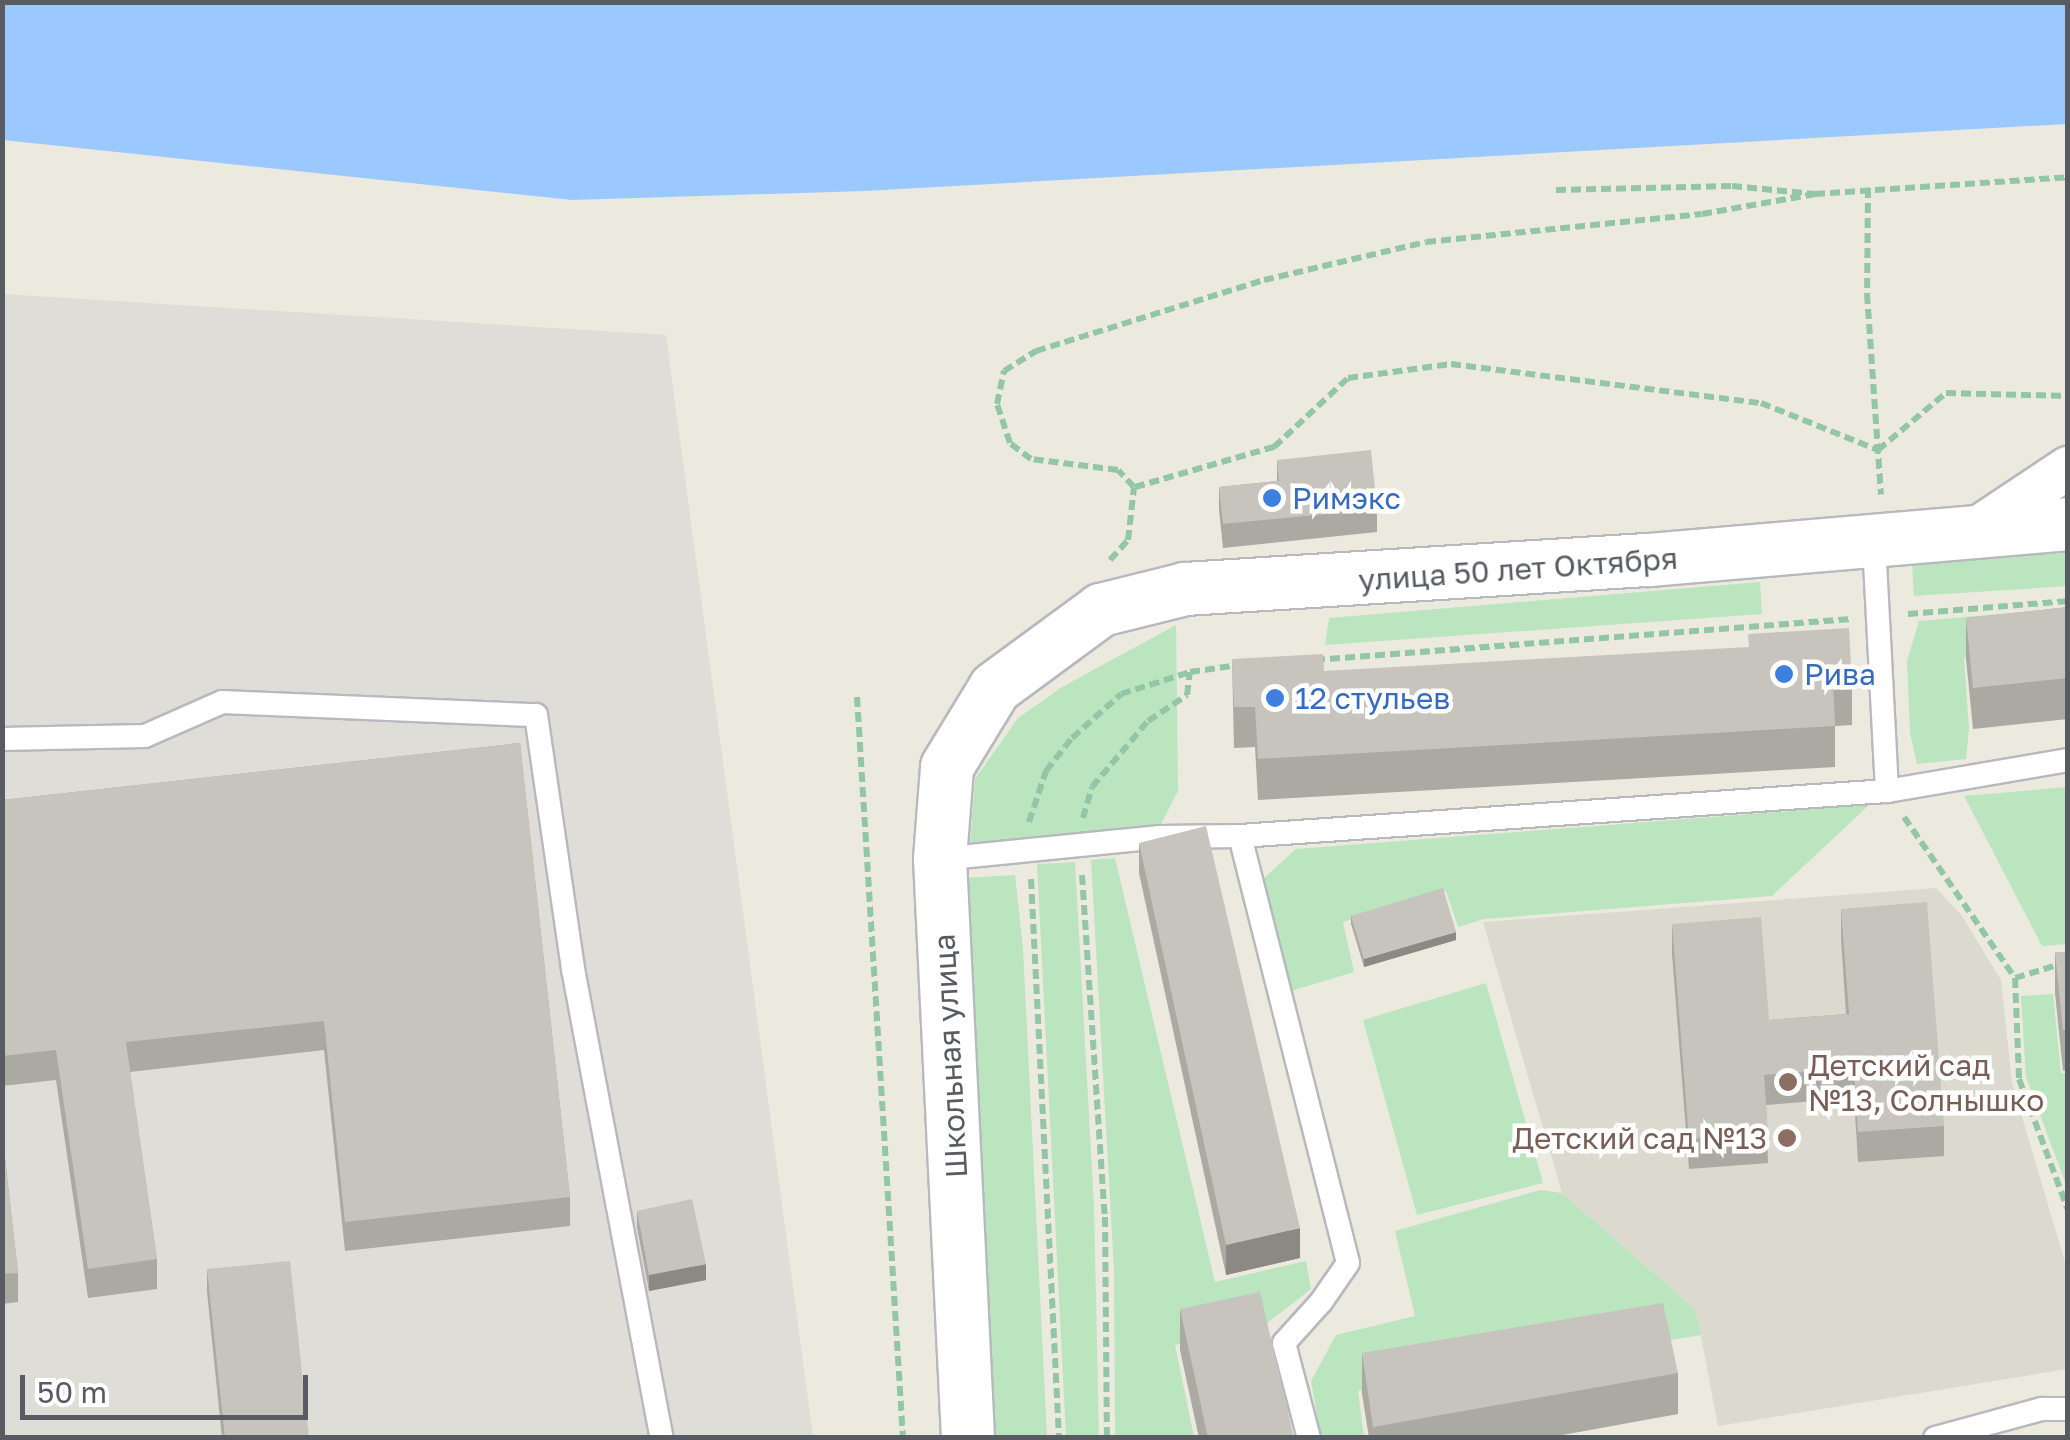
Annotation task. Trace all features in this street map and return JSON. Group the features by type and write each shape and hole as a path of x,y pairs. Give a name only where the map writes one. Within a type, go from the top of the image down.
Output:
{"street":[{"path":"1974,531 2068,468"},
{"name":"улица 50 лет Октября","path":"995,688 1101,610 1185,590 1649,560 2068,524"},
{"name":"Школьная улица","path":"968,1438 940,858 947,767 995,688"}],"lane":[{"path":"1874,540 1887,792"},
{"path":"2,740 145,736 222,702 536,716 573,969 662,1438"},
{"path":"940,858 1080,845 1887,792 2068,760"},
{"path":"1240,836 1348,1263 1322,1302 1284,1343 1310,1438"},
{"path":"1935,1438 2042,1409 2068,1409"}],"path":[{"path":"1102,568 1128,540 1134,487 1118,470 1031,458 1010,444 997,404 1004,371 1036,351 1264,280 1426,242 1702,214 1868,188 2068,177"},
{"path":"1556,190 1732,186 1816,194"},
{"path":"1868,188 1868,294 1882,509 1874,540"},
{"path":"1134,487 1274,447 1348,378 1452,364 1761,403 1878,450"},
{"path":"1878,450 1946,392 2068,396"},
{"path":"1300,661 2068,601"},
{"path":"1059,1438 1029,821 1046,771 1072,738 1121,694 1190,672 1240,665"},
{"path":"1107,1438 1105,1218 1080,827 1092,787 1148,721 1187,695 1190,672"},
{"path":"857,697 903,1438"},
{"path":"1887,792 2015,978 2019,1080 2068,1210"},
{"path":"2015,978 2054,966"}],"shaded area":[{"path":"2,294 666,335 813,1437 3,1437"},
{"name":"Детский сад №13","path":"1936,888 1962,916 2001,980 2012,1083 2067,1269 2067,1369 1718,1426 1696,1310 1562,1193 1483,922"}],"green space":[{"path":"2067,553 2067,586 1914,596 1912,563"},
{"path":"1760,582 1762,614 1325,645 1329,618"},
{"path":"2067,608 1964,658 1969,729 1966,759 1917,764 1910,733 1907,661 1919,621"},
{"path":"1176,625 1178,791 1159,828 970,845 975,779 1018,718 1062,687"},
{"path":"2067,787 2067,944 2042,946 1964,796"},
{"path":"1869,805 1772,896 1484,919 1458,927 1446,891 1343,922 1354,972 1291,991 1262,880 1296,849"},
{"path":"1115,858 1215,1282 1306,1261 1311,1289 1261,1328 1175,1345 1194,1437 1115,1437 1114,1270 1091,860"},
{"path":"1075,862 1094,1205 1099,1438 1066,1437 1037,864"},
{"path":"1015,875 1023,948 1047,1437 985,1437 964,878"},
{"path":"1486,983 1543,1183 1417,1215 1363,1020"},
{"path":"2053,994 2061,1073 2067,1074 2067,1187 2026,1077 2021,996"},
{"path":"1540,1190 1562,1193 1696,1310 1701,1335 1358,1391 1364,1437 1321,1437 1311,1381 1336,1335 1415,1316 1395,1231"}],"water":[{"path":"2,3 2067,3 2067,124 864,191 572,200 3,140"}],"building":[{"path":"1371,450 1377,509 1223,524 1219,487 1279,481 1277,460"},
{"path":"2068,607 2068,678 1973,688 1966,618"},
{"path":"1849,628 1852,684 1833,685 1835,726 1258,759 1255,707 1234,707 1232,659 1323,654 1324,671 1749,647 1748,634"},
{"path":"520,743 570,1197 345,1222 324,1021 126,1042 157,1259 88,1269 56,1050 2,1056 2,800"},
{"path":"1206,826 1300,1228 1226,1245 1139,843"},
{"path":"1443,888 1456,932 1364,959 1351,916"},
{"path":"1927,902 1944,1126 1858,1132 1854,1068 1764,1075 1768,1133 1689,1139 1672,924 1761,917 1769,1020 1849,1014 1841,909"},
{"path":"2055,952 2068,952 2068,1030 2063,1030"},
{"path":"2,1132 18,1273 2,1274"},
{"path":"692,1199 706,1264 649,1275 637,1211"},
{"path":"290,1261 309,1438 225,1438 207,1269"},
{"path":"1260,1292 1294,1438 1208,1438 1180,1309"},
{"path":"1663,1303 1678,1373 1373,1427 1362,1353"}],"place":[{"name":"Римэкс","path":"1272,498"},
{"name":"Рива","path":"1784,674"},
{"name":"12 стульев","path":"1275,698"},
{"name":"Детский сад №13, Солнышко","path":"1788,1082"},
{"name":"Детский сад №13","path":"1787,1138"}]}
